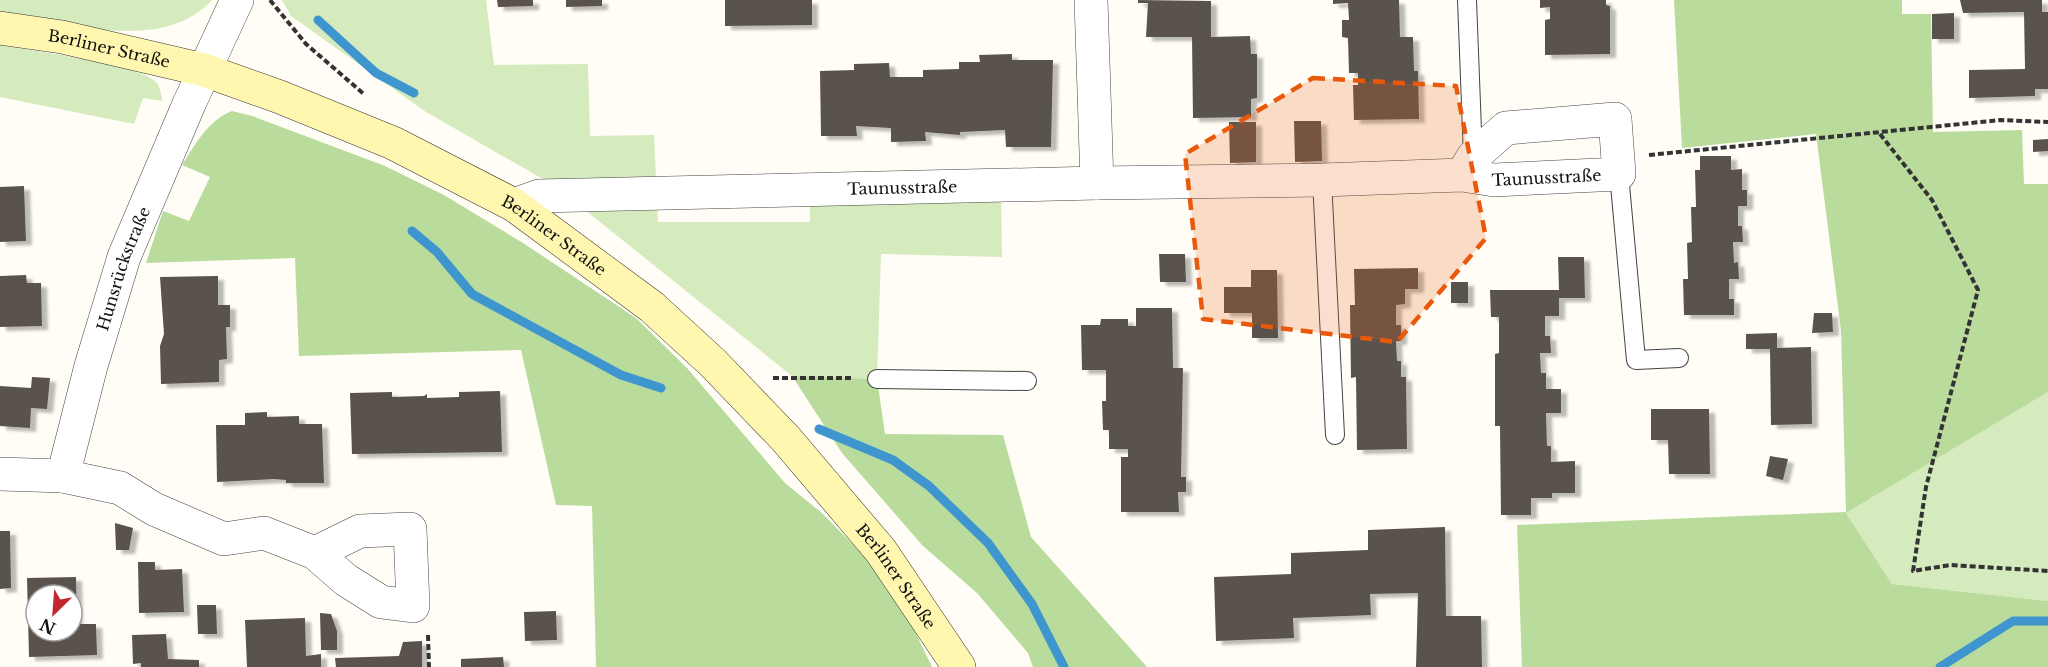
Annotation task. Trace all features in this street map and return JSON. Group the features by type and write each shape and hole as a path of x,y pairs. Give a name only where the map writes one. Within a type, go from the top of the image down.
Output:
{"street":[{"name":"Hunsrückstraße","path":"63,476 91,366 124,257 204,70 237,0"},
{"path":"1091,0 1097,183"},
{"name":"Berliner Straße","path":"0,28 62,37 204,70 280,97 393,143 514,206 652,307 713,363 801,456 881,551 958,667"},
{"name":"Taunusstraße","path":"514,206 539,196 1322,180 1467,166 1494,180 1618,166 1615,119 1506,128 1467,166"},
{"path":"0,474 63,476 120,488 154,509 224,539 264,533 315,553"}],"lane":[{"path":"1467,0 1467,166"},
{"path":"1618,166 1636,360 1679,358"},
{"path":"1322,180 1335,435"},
{"path":"877,379 1027,381"}],"path":[{"path":"1618,166 2001,120 2048,122"},
{"path":"1880,134 1932,200 1978,290 1926,488 1913,571 1950,565 2048,571"},
{"path":"747,399 772,378 877,379"}],"highlighted area":[{"path":"1313,78 1456,86 1486,238 1397,342 1203,319 1185,154"}],"green space":[{"path":"0,0 212,0 191,17 167,26 140,31 82,27 0,12"},
{"path":"282,0 486,0 494,65 588,64 590,136 654,135 658,222 810,222 810,195 1001,191 1002,257 881,254 877,379 792,376 580,206 570,189 541,178 426,112 291,16"},
{"path":"1674,0 1902,0 1902,14 1931,14 1933,132 2022,130 2024,184 2048,184 2048,392 1846,513 1892,584 2048,601 2048,667 1522,667 1517,525 1846,512 1841,330 1816,134 1682,148"},
{"path":"0,45 84,59 131,70 148,76 157,83 163,101 143,98 134,124 0,97"},
{"path":"232,111 252,116 385,166 444,195 523,243 636,318 687,368 785,483 823,514 874,566 907,615 932,667 596,667 592,506 556,505 521,350 299,356 295,258 146,263 163,211 189,221 210,177 182,165 209,127 223,115"},
{"path":"792,376 877,379 885,434 1003,435 1031,537 1147,667 1033,667 1028,653 977,593 923,546 842,453"},
{"path":"2048,392 2048,601 1892,584 1846,513"}],"building":[{"path":"497,0 533,0 533,6 498,7"},
{"path":"566,0 602,0 602,6 566,7"},
{"path":"725,0 812,0 812,25 725,26"},
{"path":"1138,0 1211,1 1211,37 1250,36 1251,54 1257,54 1257,98 1251,99 1251,117 1193,118 1192,37 1146,37 1148,3 1138,3"},
{"path":"1333,0 1399,0 1400,37 1413,37 1414,71 1418,71 1419,119 1354,120 1353,85 1358,85 1358,73 1349,73 1348,38 1342,37 1342,20 1349,20 1348,3 1333,4"},
{"path":"1540,0 1606,0 1606,5 1610,6 1610,54 1545,55 1545,20 1550,19 1550,7 1540,8"},
{"path":"1960,0 2042,0 2042,12 2048,12 2048,89 2035,89 2035,96 1969,98 1969,70 2025,69 2024,12 1963,13"},
{"path":"1954,13 1954,39 1932,39 1932,14"},
{"path":"1012,54 1012,60 1053,60 1051,147 1006,147 1005,130 960,132 960,135 925,132 926,141 891,142 891,128 856,126 857,136 821,136 820,71 854,70 854,64 889,63 890,77 923,77 923,70 959,69 959,62 980,62 979,55"},
{"path":"1294,121 1321,121 1322,161 1295,162"},
{"path":"1229,122 1256,122 1256,162 1230,163"},
{"path":"2048,139 2048,151 2033,152 2033,140"},
{"path":"1700,156 1731,156 1731,170 1742,169 1742,190 1747,190 1747,206 1738,206 1738,226 1742,226 1743,242 1733,242 1734,263 1738,262 1739,279 1729,279 1729,299 1734,299 1734,315 1684,315 1683,279 1688,279 1687,243 1692,242 1691,207 1696,207 1695,170 1700,170"},
{"path":"24,186 26,241 0,242 0,187"},
{"path":"1159,254 1185,254 1186,282 1160,282"},
{"path":"1558,257 1584,257 1585,298 1559,298 1559,316 1545,316 1545,336 1550,336 1551,353 1540,353 1541,373 1546,373 1546,389 1561,389 1561,413 1546,413 1547,446 1551,446 1551,462 1575,461 1575,493 1552,493 1552,498 1531,498 1531,515 1501,515 1500,426 1495,426 1495,354 1499,353 1499,317 1491,317 1490,290 1559,290"},
{"path":"1418,268 1418,289 1405,289 1405,304 1396,305 1396,325 1401,325 1401,341 1396,341 1397,361 1401,361 1401,377 1406,377 1407,449 1357,450 1356,377 1351,378 1350,305 1355,305 1354,269"},
{"path":"1251,270 1277,270 1278,338 1252,338 1252,313 1224,313 1224,287 1251,287"},
{"path":"26,275 27,283 41,283 42,326 0,327 0,276"},
{"path":"218,276 218,305 230,305 230,327 226,327 227,359 219,360 219,382 161,384 160,346 164,334 160,277"},
{"path":"1451,282 1468,282 1468,303 1451,303"},
{"path":"1136,308 1172,308 1173,368 1183,368 1181,477 1186,477 1186,492 1178,492 1179,512 1121,512 1121,457 1128,457 1128,449 1109,449 1109,430 1103,430 1102,401 1106,401 1106,370 1082,370 1081,325 1100,325 1101,319 1128,319 1128,326 1136,326"},
{"path":"1814,313 1832,313 1833,332 1812,333"},
{"path":"1777,333 1777,348 1811,347 1812,424 1771,425 1770,349 1746,349 1746,334"},
{"path":"32,377 50,378 47,409 31,408 30,428 0,426 0,386 31,388"},
{"path":"500,391 502,452 352,454 350,393 392,392 392,397 427,394 427,398 459,397 459,392"},
{"path":"1651,409 1709,409 1710,474 1669,474 1668,440 1651,440"},
{"path":"267,412 267,417 299,416 299,424 322,424 324,483 286,483 286,480 274,479 217,482 216,425 245,425 245,413"},
{"path":"1770,456 1788,459 1783,480 1766,476"},
{"path":"115,523 133,528 129,550 116,550"},
{"path":"1445,527 1446,616 1481,616 1482,667 1416,667 1418,593 1370,594 1371,615 1293,618 1294,638 1216,641 1214,577 1291,574 1291,553 1368,550 1368,530"},
{"path":"0,531 10,531 11,588 0,589"},
{"path":"138,562 155,562 155,570 182,569 184,612 139,613"},
{"path":"76,577 76,583 27,583 27,578"},
{"path":"197,605 216,605 217,634 198,634"},
{"path":"556,611 557,640 525,641 524,612"},
{"path":"320,613 331,614 337,631 337,650 321,650"},
{"path":"305,618 306,656 321,654 321,667 247,667 245,620"},
{"path":"84,624 96,624 97,655 29,657 29,643 84,643"},
{"path":"166,634 168,659 199,660 199,667 141,667 141,663 133,664 132,635"},
{"path":"422,641 422,667 336,667 335,658 399,656 403,642"},
{"path":"503,657 504,667 461,667 461,659"}],"waterway":[{"path":"318,20 376,73 414,93"},
{"path":"412,231 437,252 472,294 621,375 661,388"},
{"path":"819,429 893,460 929,486 988,543 1032,604 1064,667"},
{"path":"1940,667 2013,621 2048,621"}]}
